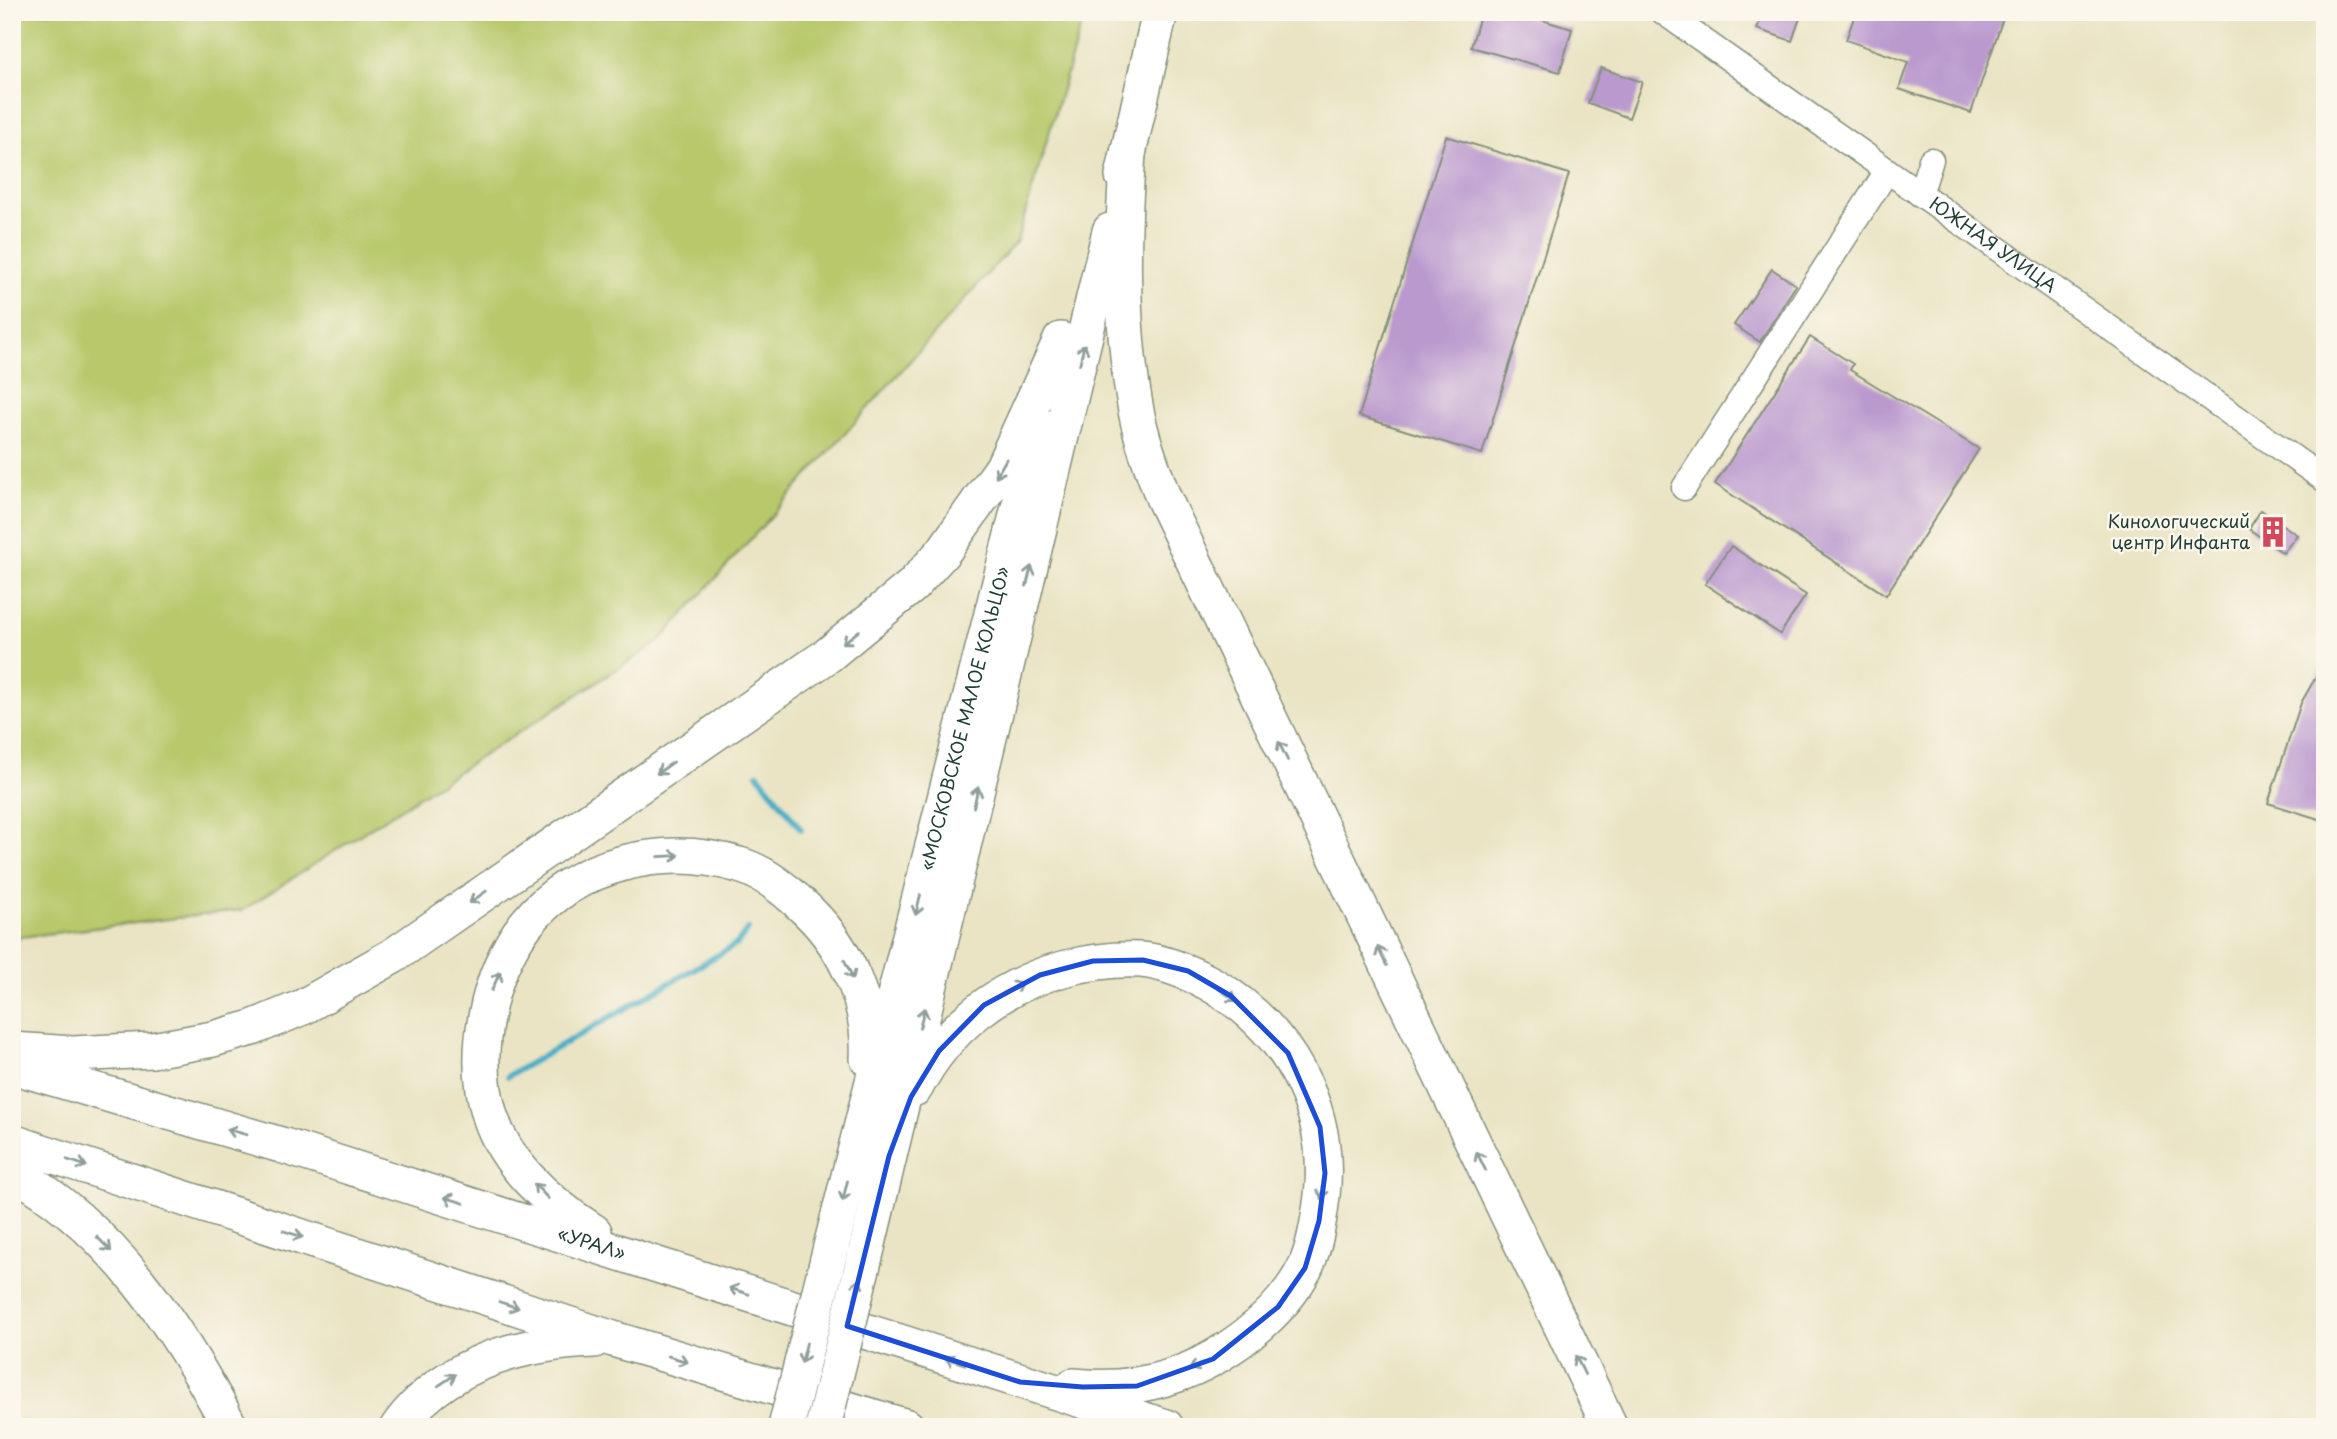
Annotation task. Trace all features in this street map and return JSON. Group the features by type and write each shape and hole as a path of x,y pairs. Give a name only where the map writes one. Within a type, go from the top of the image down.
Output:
{"highway":[{"name":"«МОСКОВСКОЕ МАЛОЕ КОЛЬЦО»","path":"823,1427 1160,12"},
{"name":"«МОСКОВСКОЕ МАЛОЕ КОЛЬЦО»","path":"786,1427 1062,340 1160,12"},
{"path":"1128,153 1124,284 1128,348 1134,401 1163,497 1610,1427"},
{"path":"12,1049 73,1054 152,1050 214,1039 252,1028 303,1007 393,956 828,655 912,586 943,552 1003,467 1062,340"},
{"path":"636,1258 558,1208 527,1177 490,1115 485,1082 483,1026 491,991 507,957 526,924 554,898 585,877 645,857 698,857 741,865 771,880 797,900 818,921 840,950 865,1010 869,1041 868,1063 857,1143"},
{"path":"889,1156 922,1075 959,1026 984,1005 1011,989 1040,975 1093,961 1143,960 1188,971 1231,996 1263,1023 1288,1053 1307,1087 1315,1113 1325,1173 1319,1221 1305,1268 1278,1307 1248,1335 1213,1359 1167,1378 1123,1387 1020,1382"},
{"name":"«УРАЛ»","path":"12,1066 281,1145 1166,1427"},
{"path":"12,1142 613,1339 907,1427"},
{"path":"12,1171 78,1218 151,1297 207,1383 230,1427"},
{"path":"398,1427 412,1406 449,1378 494,1355 550,1342 613,1339"}],"street":[{"name":"ЮЖНАЯ УЛИЦА","path":"1663,12 2325,480"},
{"path":"1920,194 1931,160"},
{"path":"1684,488 1887,171"}],"highlighted area":[{"path":"1143,960 1188,971 1231,996 1288,1053 1320,1127 1325,1173 1319,1221 1305,1268 1278,1307 1213,1359 1137,1386 1083,1387 1020,1382 847,1326 889,1156 911,1097 939,1051 984,1005 1040,975 1093,961"}],"green space":[{"path":"12,12 1085,12 1017,241 659,642 243,910 12,938"}],"building":[{"path":"1481,12 1515,12 1572,29 1560,72 1471,47"},
{"path":"1763,12 1802,12 1792,41 1757,29"},
{"path":"1856,12 2005,12 1971,113 1899,89 1908,62 1846,40"},
{"path":"1601,68 1642,82 1629,118 1588,103"},
{"path":"1446,136 1569,174 1482,454 1359,416"},
{"path":"1772,269 1796,285 1760,342 1734,325"},
{"path":"1810,337 1853,364 1850,370 1979,449 1886,595 1715,484"},
{"name":"Кинологический центр Инфанта","path":"2261,510 2297,535 2283,553 2249,529"},
{"path":"1731,546 1806,595 1780,634 1705,584"},
{"path":"2325,661 2325,821 2268,803 2301,703"}],"waterway":[{"path":"758,774 801,829"},
{"path":"508,1076 737,944 748,929"}],"place":[{"name":"Кинологический центр Инфанта","path":"2273,532"}]}
